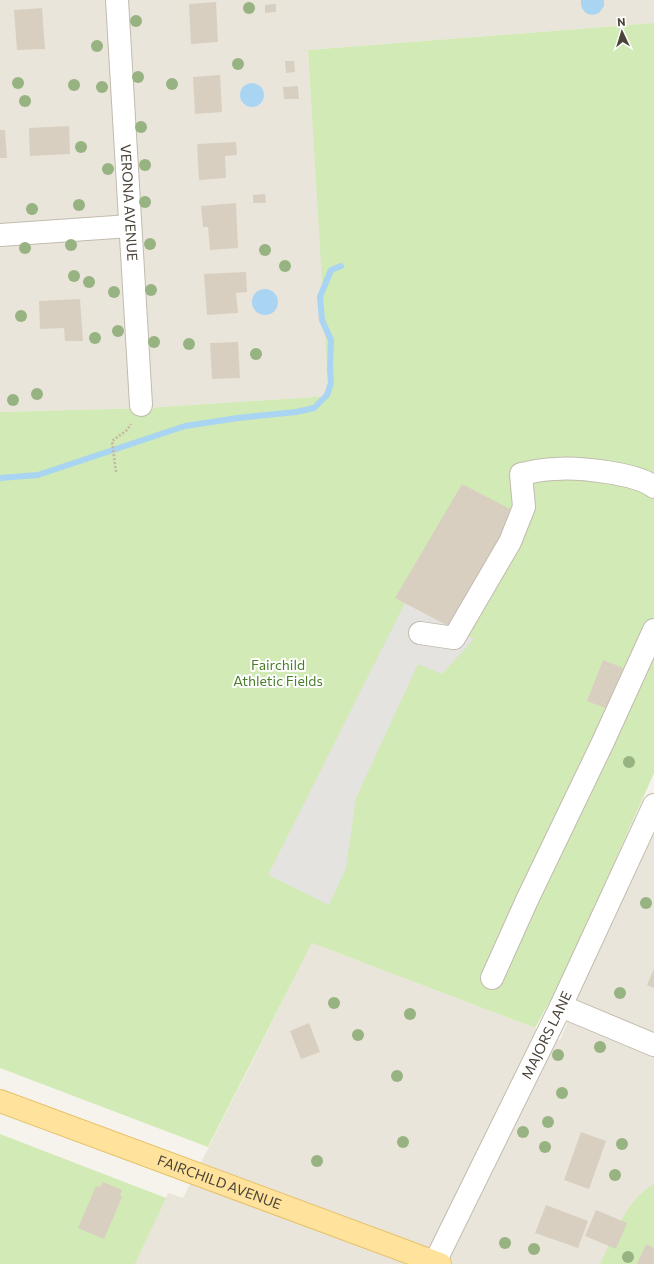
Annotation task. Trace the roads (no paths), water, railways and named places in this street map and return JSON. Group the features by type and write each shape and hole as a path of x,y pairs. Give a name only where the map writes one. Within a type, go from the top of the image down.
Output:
{"main road":[{"name":"FAIRCHILD AVENUE","path":"0,1100 436,1263"}],"street":[{"name":"VERONA AVENUE","path":"117,0 141,405"},
{"path":"0,235 130,226"},
{"path":"420,633 454,638 510,542 524,507 521,474 554,469 583,469 620,475 648,483 654,488"},
{"path":"492,978 654,630"},
{"name":"MAJORS LANE","path":"436,1263 562,1006 652,813"},
{"path":"562,1006 654,1045"}],"water":[{"path":"581,0 604,0 604,6 599,13 592,15 584,11"},
{"path":"252,83 257,84 263,90 263,100 257,106 252,107 247,106 241,100 240,95 241,90 247,84"},
{"path":"265,289 274,293 278,302 274,311 265,315 256,311 252,302 256,293"}],"waterway":[{"path":"0,478 38,475 185,426 238,418 296,412 314,408 327,395 331,383 331,340 322,320 320,297 331,270 341,266"}],"park label":[{"name":"Fairchild Athletic Fields","path":"278,674"}]}
